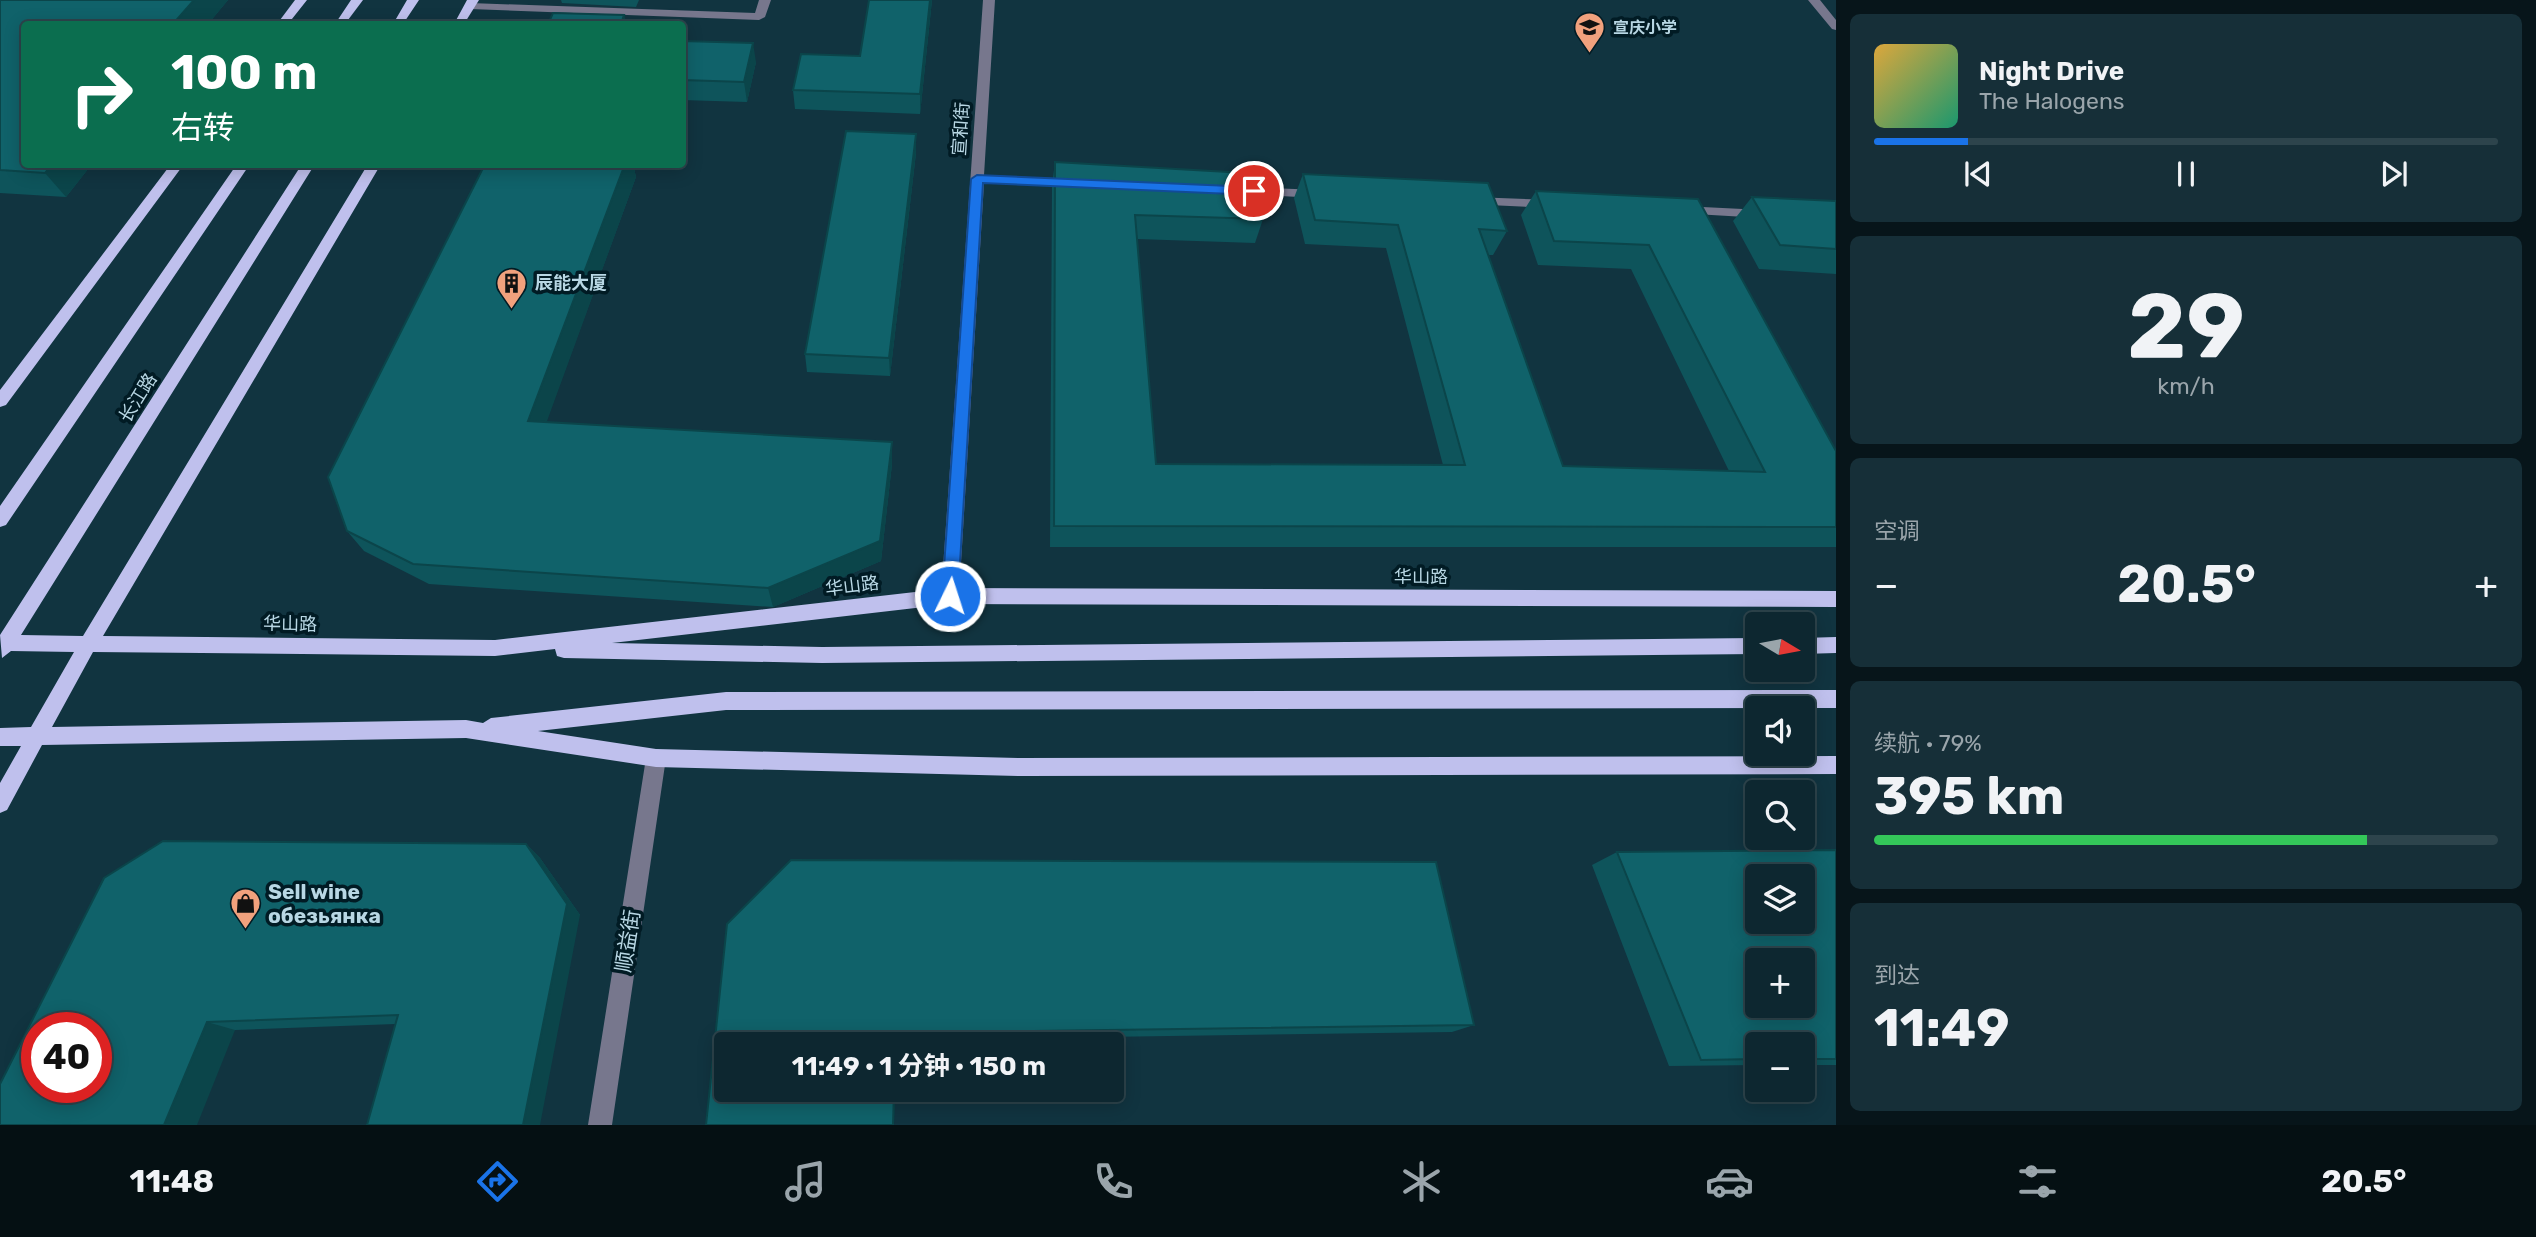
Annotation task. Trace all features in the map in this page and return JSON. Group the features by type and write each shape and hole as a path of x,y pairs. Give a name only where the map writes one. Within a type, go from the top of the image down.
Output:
{"main road":[{"path":"284,21 301,0"},
{"path":"342,21 357,0"},
{"path":"400,21 413,0"},
{"path":"461,21 472,3"},
{"path":"0,401 175,168"},
{"path":"0,520 241,168"},
{"name":"长江路","path":"2,646 306,168"},
{"path":"0,803 89,642 373,168"},
{"name":"华山路","path":"2,646 89,642 495,648 950,596 1836,599"},
{"path":"1815,646 1836,645"},
{"path":"495,648 822,656 1745,646"},
{"path":"0,737 467,729 726,701 1836,699"},
{"path":"467,729 656,758 1021,767 1836,765"}],"street":[{"path":"472,3 759,17 765,0"},
{"name":"宣和街","path":"950,596 989,0"},
{"path":"1814,0 1836,27"},
{"path":"977,179 1088,184"},
{"path":"1227,190 1338,195"},
{"path":"1462,201 1573,205"},
{"path":"1670,210 1781,215"},
{"name":"顺益街","path":"600,1125 656,758"}],"building":[{"path":"0,0 194,0 176,21 21,21 21,168 49,168 45,173 0,170"},
{"path":"869,0 930,0 920,94 793,90 801,54 860,56"},
{"path":"553,13 624,15 622,21 549,21"},
{"path":"686,41 753,43 744,82 686,80"},
{"path":"846,131 916,134 889,358 805,354"},
{"path":"1055,162 1263,174 1263,219 1135,215 1156,464 1465,465 1398,225 1315,220 1303,174 1488,183 1507,231 1479,229 1563,466 1765,472 1649,245 1554,241 1536,191 1698,199 1836,451 1836,527 1054,526"},
{"name":"辰能大厦","path":"483,168 623,168 528,421 892,442 880,541 768,588 413,564 347,531 328,477"},
{"path":"1752,197 1836,201 1836,249 1780,245"},
{"path":"163,841 526,844 567,904 523,1125 367,1125 398,1015 207,1022 164,1125 0,1125 0,1084 21,1042 21,1103 112,1103 112,1012 36,1012 104,878"},
{"path":"1836,850 1836,1059 1815,1059 1815,1032 1745,1032 1745,1059 1701,1060 1617,852"},
{"path":"791,860 1436,862 1474,1025 966,1032 716,1032 727,924"},
{"path":"714,1048 714,1102 894,1102 893,1125 706,1125"}],"place":[{"name":"宣庆小学","path":"1590,54"},
{"name":"辰能大厦","path":"512,310"},
{"name":"Sell wine обезьянка","path":"245,931"}],"route":[{"path":"950,596 977,179 1254,191"}]}
